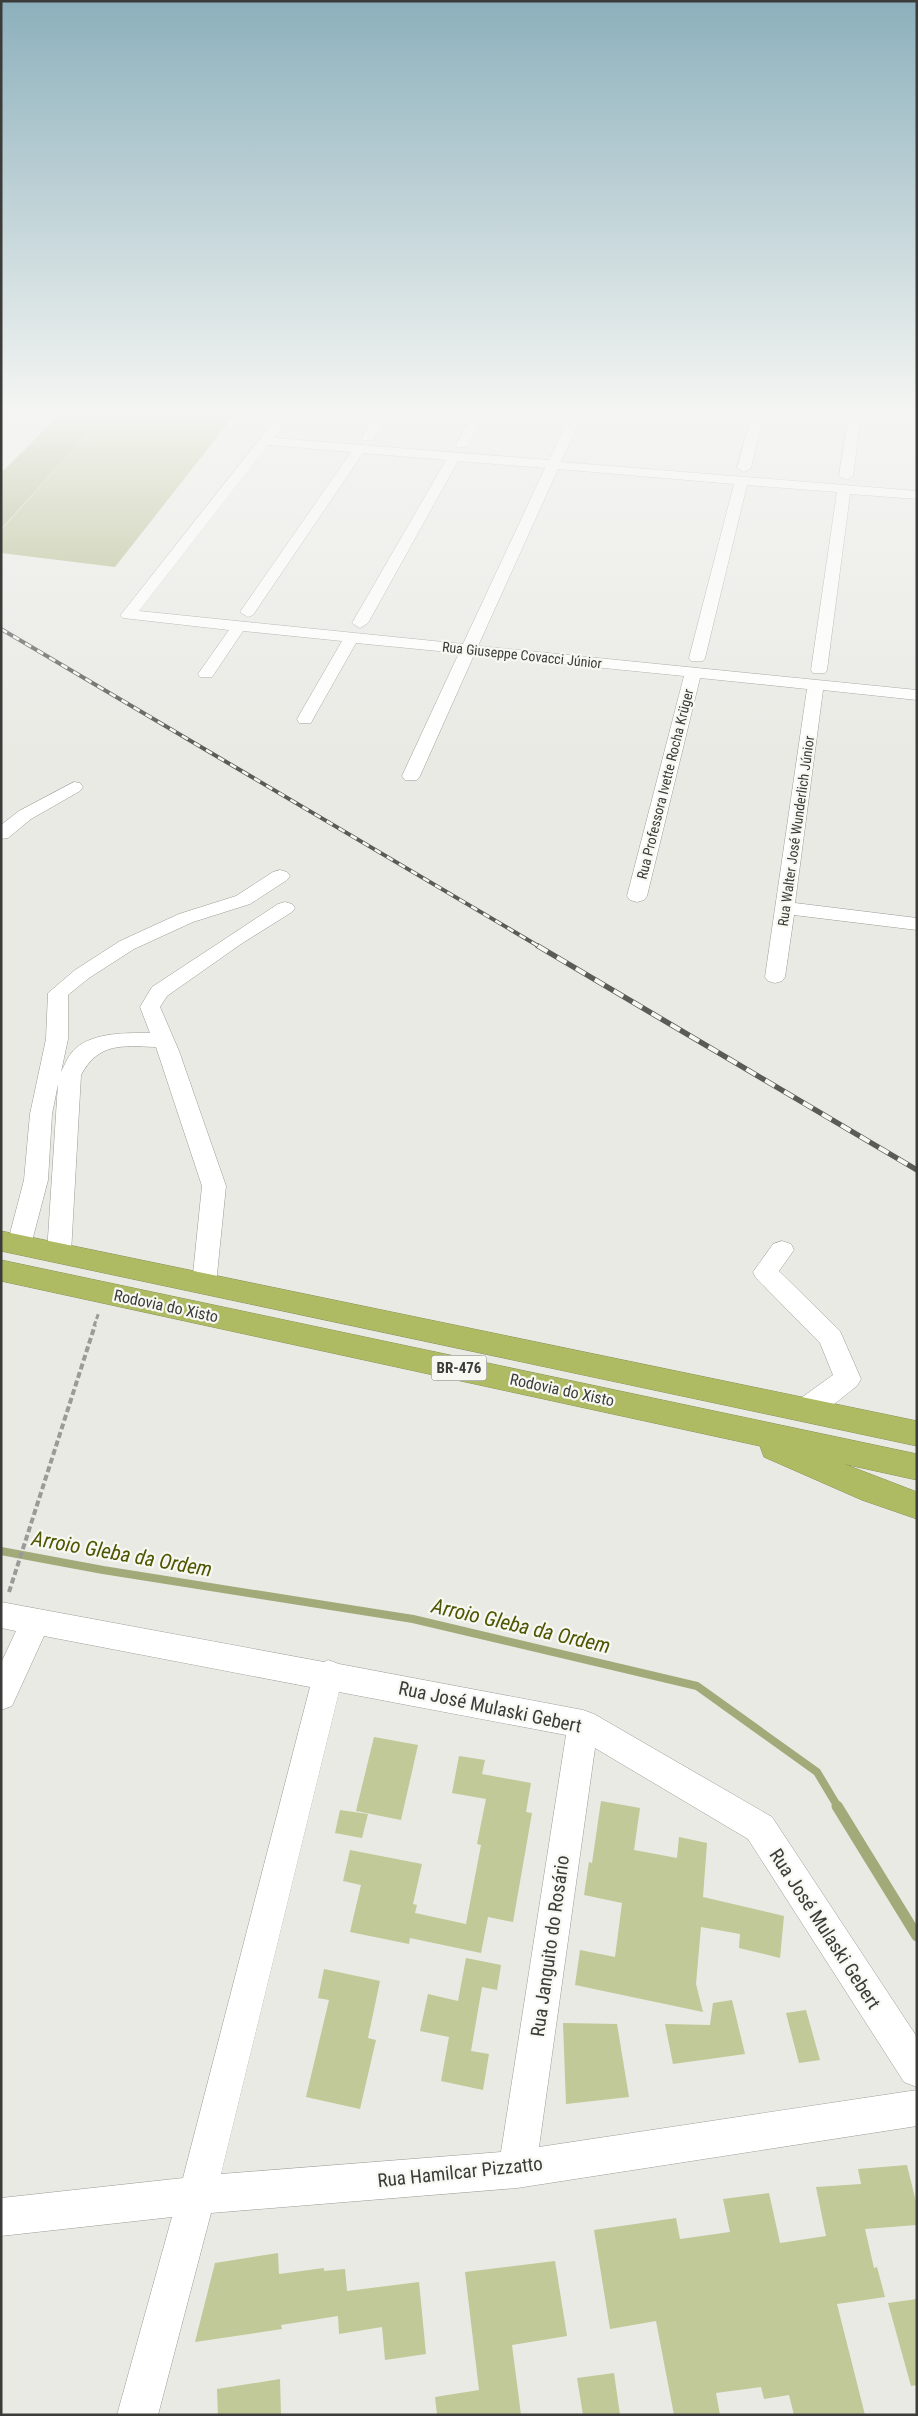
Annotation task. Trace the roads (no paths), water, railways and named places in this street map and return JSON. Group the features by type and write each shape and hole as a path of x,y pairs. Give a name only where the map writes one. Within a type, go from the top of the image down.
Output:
{"highway":[{"name":"Rodovia do Xisto","path":"10,1243 917,1434"},
{"name":"Rodovia do Xisto","path":"1,1270 917,1467"},
{"path":"721,1425 873,1492 917,1506"}],"street":[{"path":"139,601 199,526"},
{"path":"248,612 307,526"},
{"path":"305,719 415,526"},
{"path":"411,776 525,526"},
{"name":"Rua Professora Ivette Rocha Krüger","path":"636,896 730,526"},
{"name":"Rua Walter José Wunderlich Júnior","path":"775,977 839,526"},
{"name":"Rua Giuseppe Covacci Júnior","path":"356,630 239,626 128,615 139,601 248,612 356,630 695,665 817,677 917,680"},
{"path":"206,674 239,626"},
{"name":"Rua Giuseppe Covacci Júnior","path":"817,677 917,695"},
{"path":"1,834 25,816 74,787"},
{"path":"10,1243 36,1180 41,1114 58,1039 58,993 82,974 127,945 186,918 243,900 280,876"},
{"path":"204,1284 214,1186 164,1040 150,1007 159,992 285,908"},
{"path":"785,908 917,924"},
{"path":"59,1253 70,1075 84,1052 97,1046 123,1040 164,1040"},
{"path":"782,1250 765,1272 831,1338 848,1378 803,1410"},
{"name":"Rua José Mulaski Gebert","path":"4,1606 36,1621 328,1674 583,1724 760,1828 917,2069"},
{"path":"1,1696 36,1621"},
{"path":"138,2415 197,2195 328,1674"},
{"name":"Rua Janguito do Rosário","path":"517,2169 583,1724"},
{"name":"Rua Hamilcar Pizzatto","path":"1,2217 197,2195 517,2169 917,2108"}],"waterway":[{"name":"Arroio Gleba da Ordem","path":"1,1551 103,1570 413,1619 697,1686 817,1772 838,1807"},
{"name":"Arroio Gleba da Ordem","path":"837,1806 917,1936"}],"railway":[{"path":"1,629 540,947"},
{"path":"538,946 917,1170"}]}
